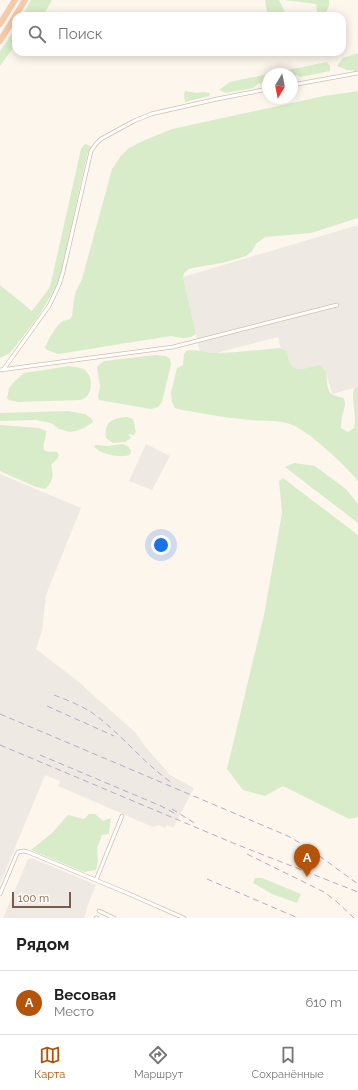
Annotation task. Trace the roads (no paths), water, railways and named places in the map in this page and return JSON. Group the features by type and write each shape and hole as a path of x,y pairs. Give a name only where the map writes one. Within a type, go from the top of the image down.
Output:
{"highway":[{"path":"0,24 15,0"},
{"path":"18,12 25,0"},
{"path":"0,41 12,21"}],"street":[{"path":"298,84 358,73"},
{"path":"1,370 49,306 59,285 91,151 96,144 101,139 134,121 151,114 217,99 262,91"},
{"path":"1,370 173,347 337,305"},
{"path":"96,880 122,816"},
{"path":"0,894 14,860 18,852 21,851 28,852 184,918"},
{"path":"99,912 114,918"}],"railway":[{"path":"54,695 78,705 102,720 151,766 172,783"},
{"path":"47,706 114,736"},
{"path":"0,714 288,836 307,847 358,884"},
{"path":"0,745 233,843 358,892"},
{"path":"40,755 161,806 176,814"},
{"path":"172,809 196,824"},
{"path":"247,854 324,892 354,918"},
{"path":"207,879 298,918"}],"place":[{"name":"Весовая","path":"307,877"}]}
